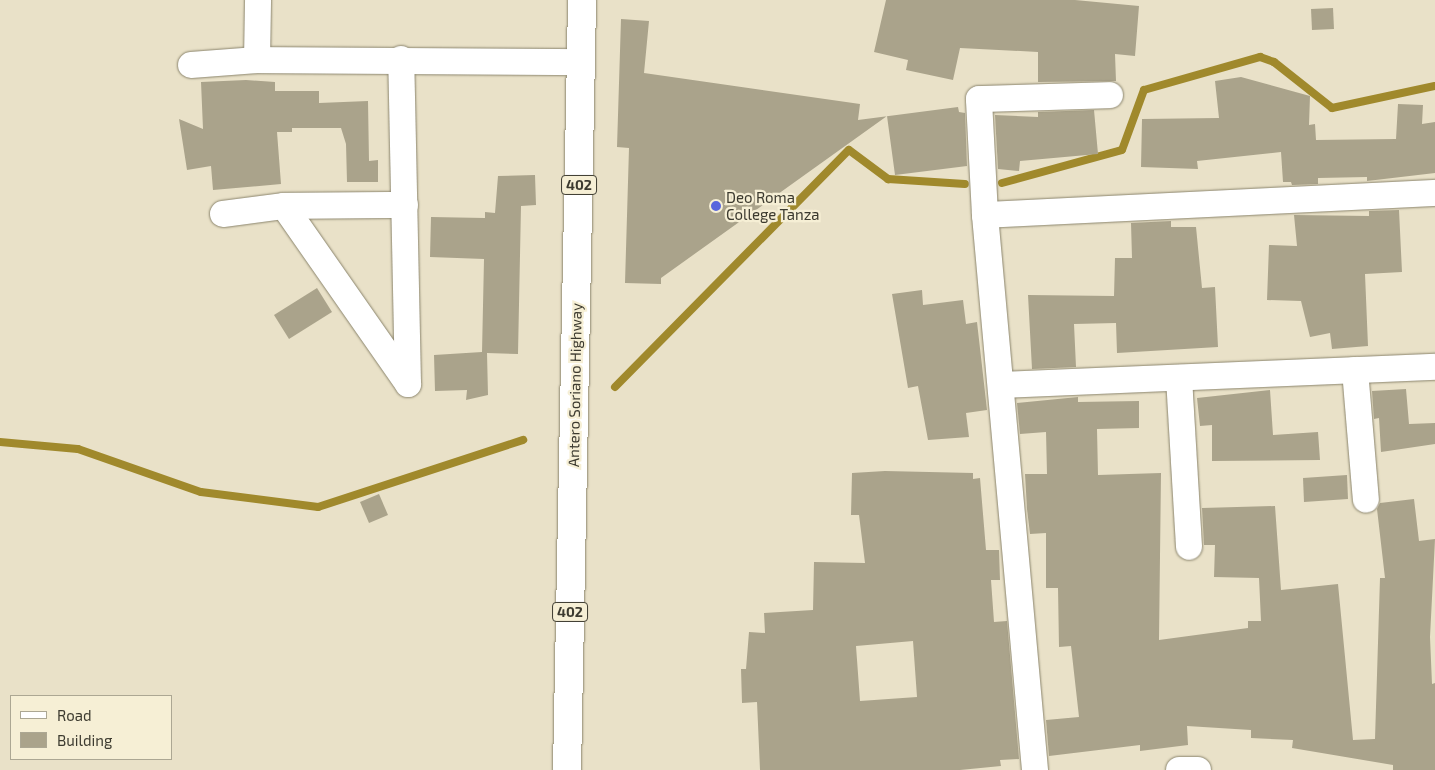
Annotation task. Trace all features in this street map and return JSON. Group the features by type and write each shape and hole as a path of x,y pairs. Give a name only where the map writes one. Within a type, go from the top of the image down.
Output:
{"main road":[{"name":"Antero Soriano Highway","path":"567,770 582,0"}],"street":[{"path":"257,60 258,0"},
{"path":"284,206 408,384 402,59"},
{"path":"191,65 257,60 402,59 581,62"},
{"path":"1035,770 1002,385 985,215 979,99 1110,95"},
{"path":"985,215 1435,193"},
{"path":"223,214 284,206 405,205"},
{"path":"1002,385 1435,367"},
{"path":"1355,370 1366,500"},
{"path":"1179,378 1189,547"},
{"path":"1179,770 1198,770"}],"building":[{"path":"886,0 1075,0 1139,6 1135,56 1115,54 1116,81 1038,82 1038,52 960,48 953,80 906,70 908,60 874,52"},
{"path":"1333,8 1334,29 1312,30 1311,9"},
{"name":"Deo Roma College Tanza","path":"621,19 649,21 644,73 860,104 858,120 887,116 661,278 661,284 625,283 629,148 617,147"},
{"path":"1241,77 1310,96 1309,125 1315,124 1316,140 1396,139 1398,104 1423,105 1422,124 1435,122 1435,173 1367,181 1367,177 1318,178 1318,184 1292,185 1291,182 1283,182 1281,152 1197,161 1198,169 1141,167 1142,119 1219,118 1215,81"},
{"path":"246,80 275,82 275,91 319,91 319,103 368,101 369,161 378,160 378,182 347,182 346,144 341,128 292,128 292,132 277,132 281,184 213,190 211,166 187,170 179,119 203,129 201,82"},
{"path":"958,107 959,112 965,113 967,166 895,175 887,116"},
{"path":"1094,110 1098,154 1020,161 1019,171 998,169 995,115 1038,117 1038,112"},
{"path":"535,175 536,205 521,206 518,354 487,353 488,395 466,400 467,390 435,391 434,355 482,352 484,259 430,257 431,217 485,218 485,212 495,213 498,176"},
{"path":"1399,210 1402,272 1365,274 1368,346 1332,349 1330,333 1310,337 1301,301 1267,300 1269,245 1297,246 1294,215 1369,216 1369,211"},
{"path":"1171,221 1171,227 1196,227 1202,288 1215,287 1218,347 1117,353 1116,323 1074,324 1076,367 1032,369 1028,295 1114,296 1115,258 1132,258 1131,223"},
{"path":"317,288 332,312 289,339 274,315"},
{"path":"922,290 923,305 963,300 966,324 977,322 987,410 966,413 969,437 928,440 918,386 908,388 892,294"},
{"path":"1406,389 1409,424 1435,423 1435,444 1381,452 1379,418 1374,419 1372,391"},
{"path":"1270,390 1273,435 1318,432 1320,460 1212,461 1212,425 1200,426 1197,398"},
{"path":"1078,397 1078,402 1139,401 1139,428 1097,429 1098,475 1161,473 1159,640 1248,628 1248,621 1261,621 1259,578 1214,577 1215,545 1204,545 1202,508 1275,506 1281,590 1338,584 1353,740 1375,739 1380,578 1385,578 1377,509 1380,503 1414,499 1419,541 1435,539 1430,637 1432,684 1435,683 1435,770 1393,770 1393,765 1292,748 1293,740 1251,738 1251,730 1187,726 1188,745 1140,751 1140,745 1049,756 1046,720 1079,717 1071,646 1059,647 1058,588 1046,588 1046,533 1030,534 1027,509 1025,474 1047,474 1046,432 1020,434 1017,403"},
{"path":"885,471 973,473 973,479 980,478 986,550 999,550 1000,580 991,580 994,622 1007,621 1019,759 1000,760 1001,766 960,770 760,770 757,702 742,703 741,669 746,669 749,632 765,633 764,613 813,610 814,562 865,563 859,515 851,515 852,473","holes":["913,641 917,697 860,701 856,646"]},
{"path":"1347,475 1348,499 1304,502 1303,478"},
{"path":"379,494 388,515 369,523 360,502"}],"waterway":[{"path":"1002,183 1122,150 1144,90 1260,57 1274,62 1332,108 1435,86"},
{"path":"615,387 849,150 888,179 965,184"},
{"path":"0,442 78,449 201,492 318,507 523,440"}],"place":[{"name":"Deo Roma College Tanza","path":"716,206"}]}
